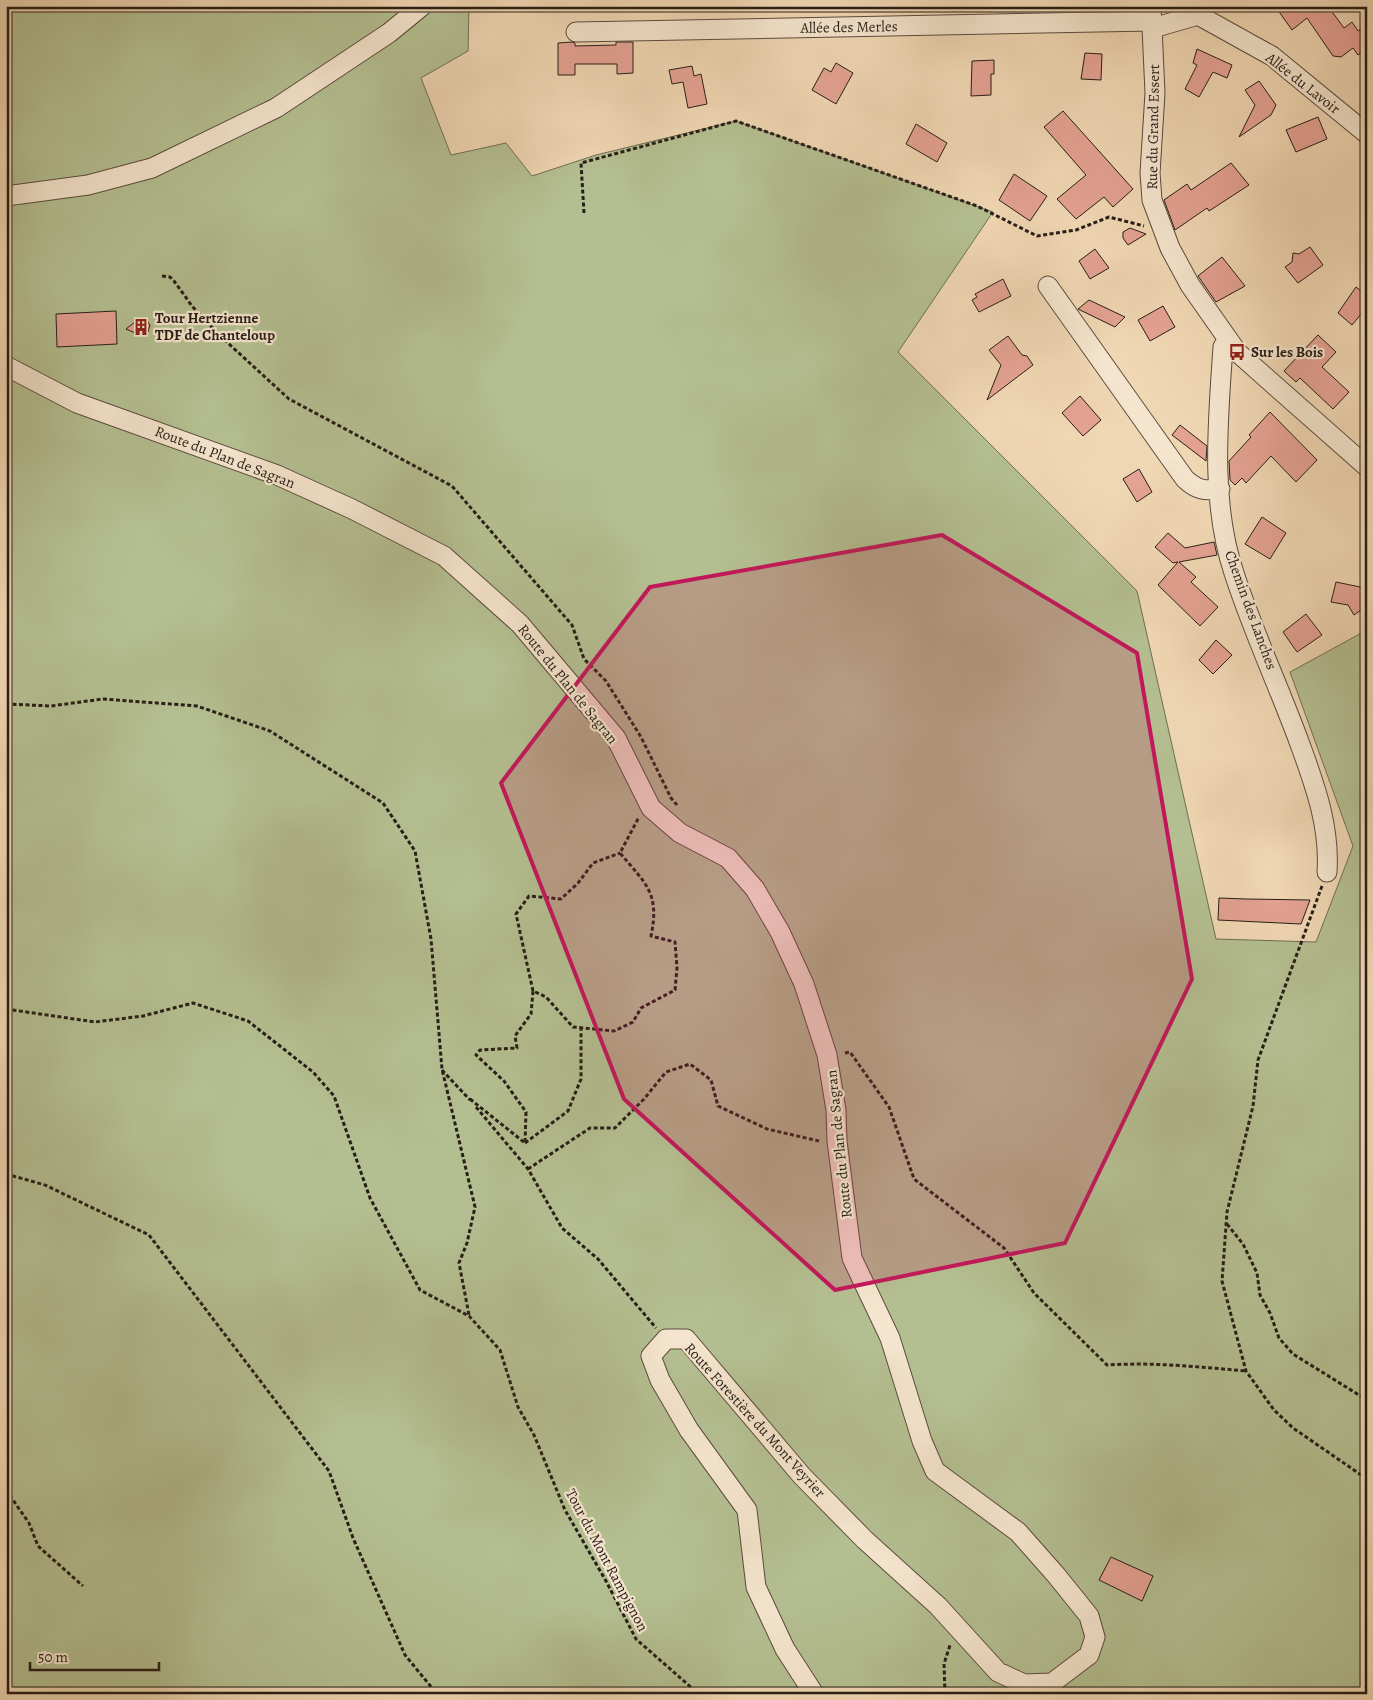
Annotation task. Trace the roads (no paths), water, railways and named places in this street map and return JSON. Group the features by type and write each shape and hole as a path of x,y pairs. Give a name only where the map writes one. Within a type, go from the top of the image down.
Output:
{"street":[{"path":"6,196 88,185 152,168 276,108 389,33 422,6"},
{"name":"Allée du Lavoir","path":"1152,18 1198,14 1272,56 1367,134"},
{"name":"Allée des Merles","path":"576,32 1152,18"},
{"name":"Rue du Grand Essert","path":"1152,18 1155,93 1150,173 1152,200 1164,232 1190,285 1227,340 1367,467"},
{"path":"1048,286 1185,478 1194,487 1204,491 1220,489"},
{"name":"Chemin des Lanches","path":"1227,340 1223,347 1219,416 1220,489 1223,530 1233,572 1283,696 1317,793 1325,824 1327,872"},
{"name":"Route du Plan de Sagran","path":"6,366 76,402 277,475 352,509 444,556 520,624 616,738 651,808 680,833 728,858 754,889 780,932 804,984 827,1055 836,1110 837,1141 852,1258 890,1338 922,1441 935,1471 1018,1532 1088,1616 1095,1637 1089,1655 1052,1683 1019,1689"},
{"name":"Route Forestière du Mont Veyrier","path":"814,1694 785,1649 756,1587 747,1510 689,1430 660,1380 651,1356 666,1339 686,1339 802,1476 865,1540 938,1606 998,1672 1019,1689"}],"place":[{"name":"Tour Hertzienne TDF de Chanteloup","path":"141,327"},
{"name":"Sur les Bois","path":"1237,352"}]}
